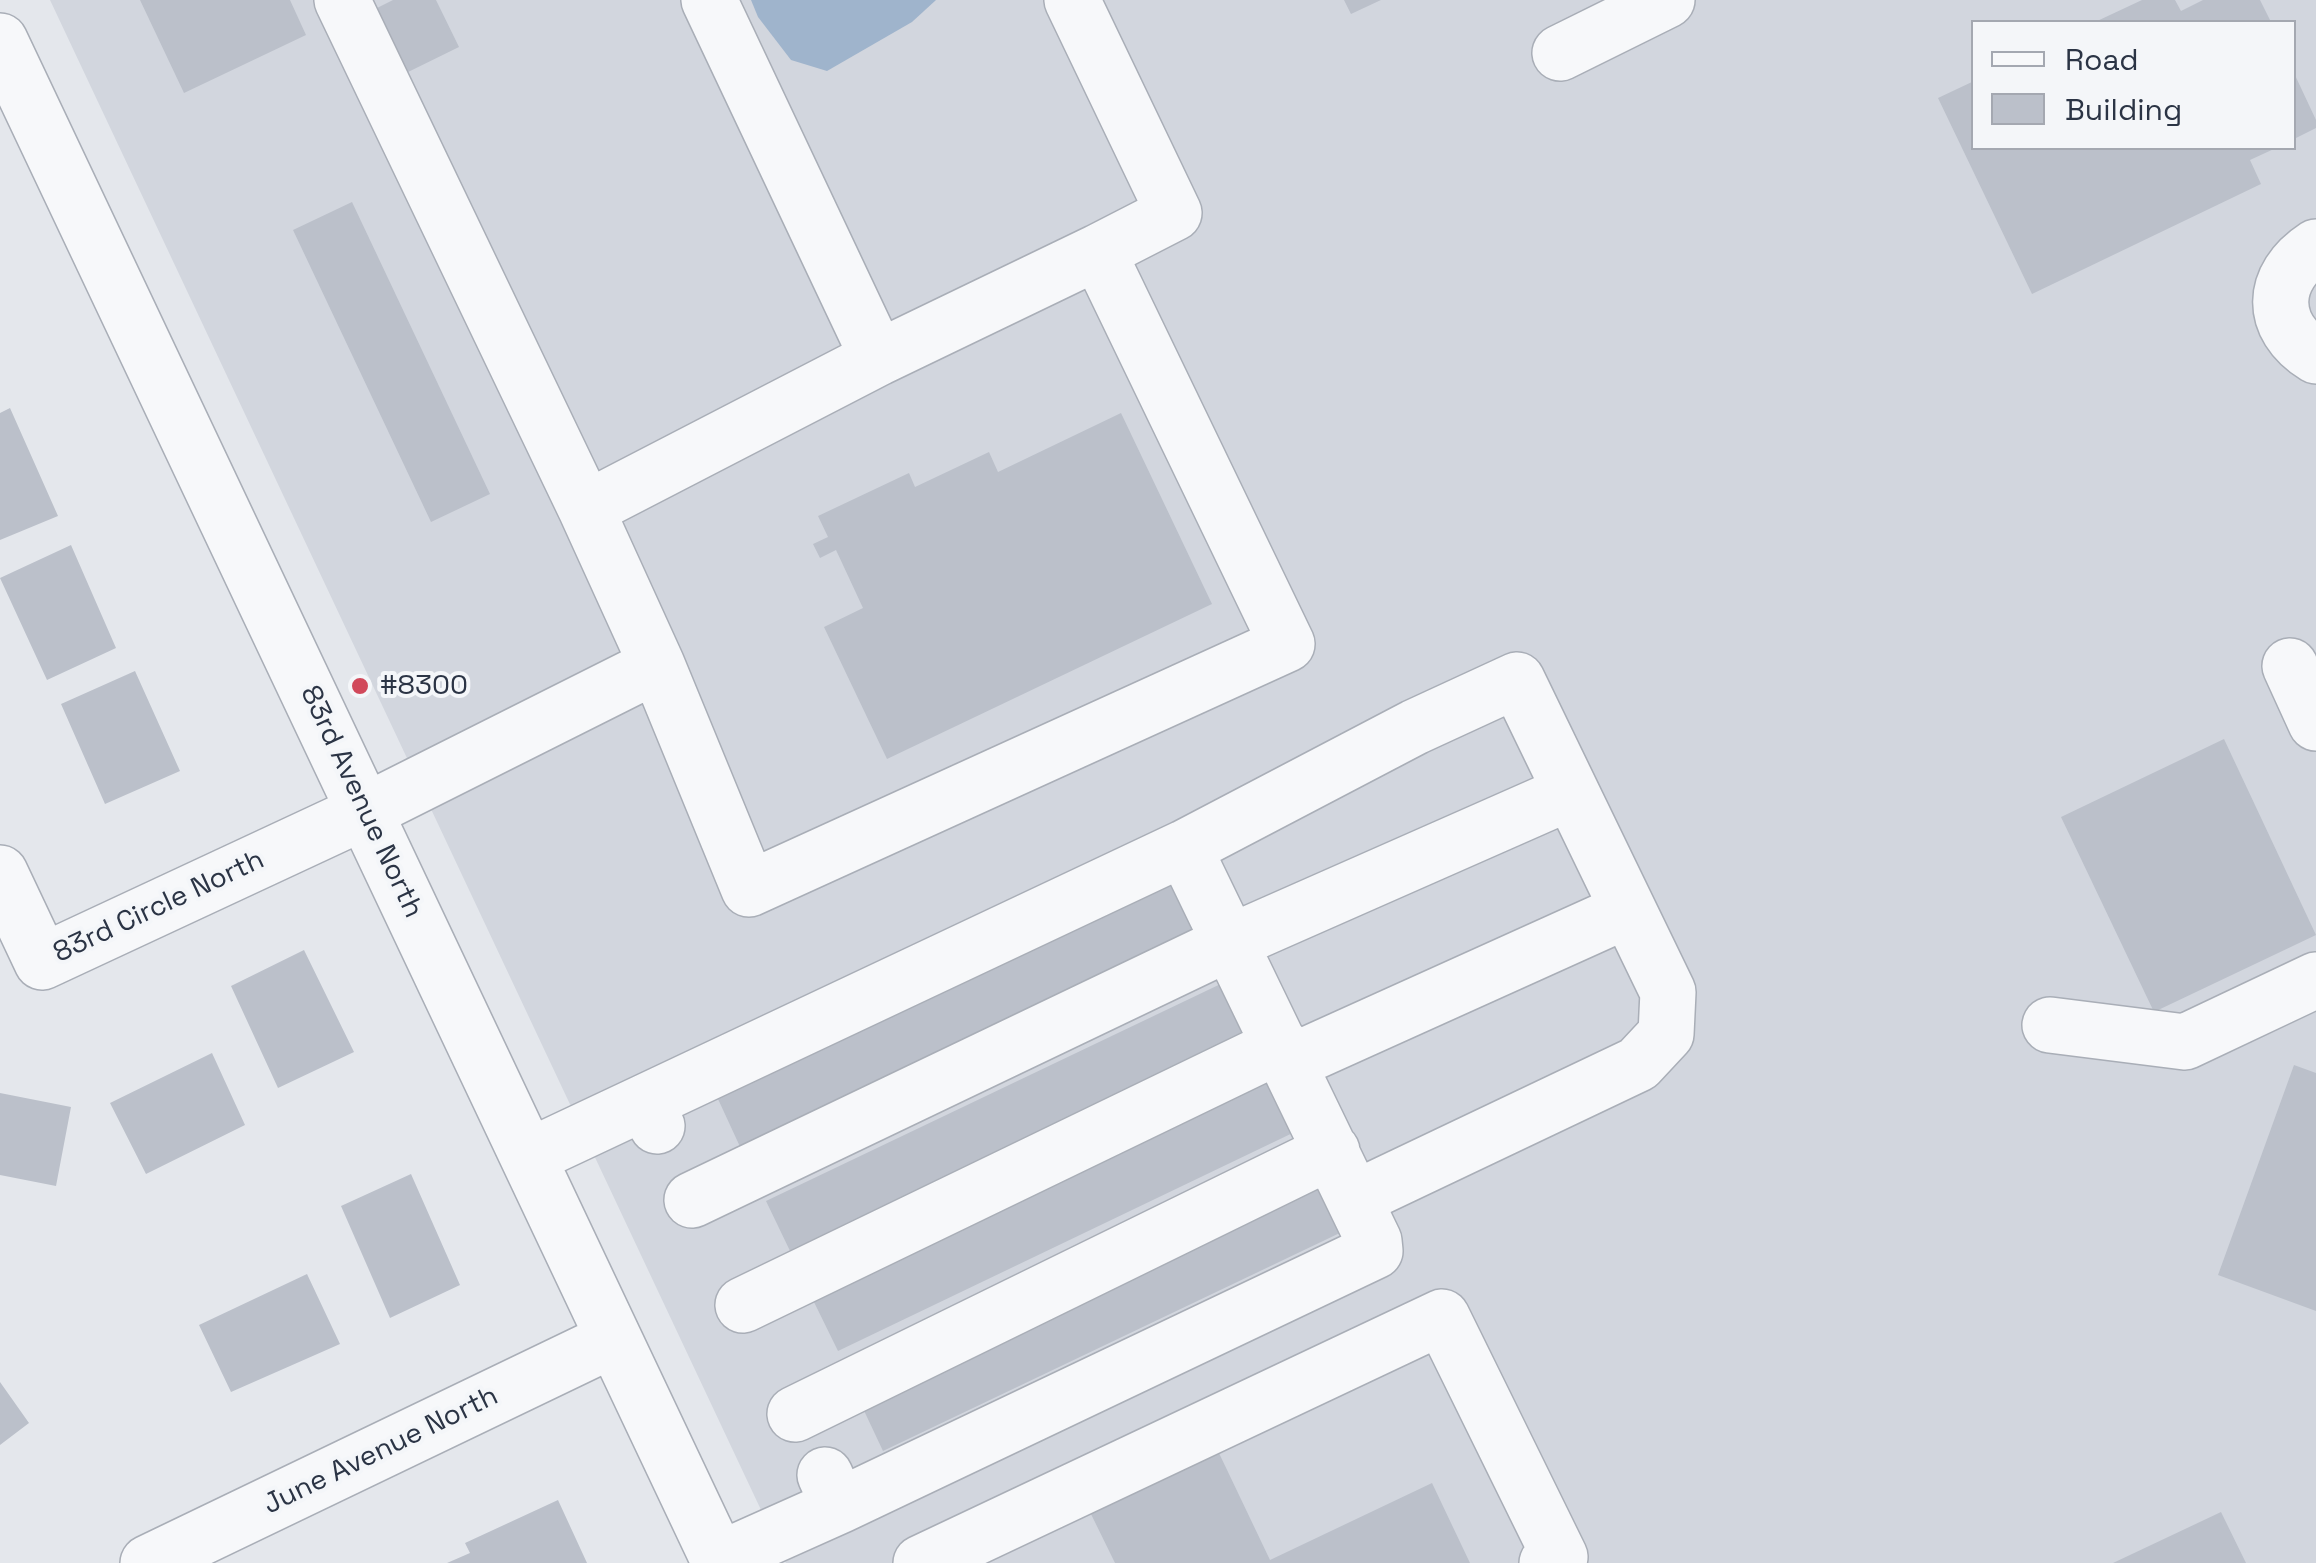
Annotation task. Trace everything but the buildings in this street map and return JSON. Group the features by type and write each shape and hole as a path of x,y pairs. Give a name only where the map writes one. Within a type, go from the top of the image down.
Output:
{"street":[{"path":"342,0 586,509 749,890 1287,644 1098,252"},
{"path":"709,0 878,358"},
{"path":"586,509 878,358 1174,213 1072,0"},
{"path":"1560,53 1667,0"},
{"name":"83rd Avenue North","path":"0,42 719,1561"},
{"path":"2316,247 2289,271 2282,288 2281,308 2297,343 2316,356"},
{"path":"366,811 656,665"},
{"path":"2290,666 2316,723"},
{"path":"528,1157 651,1114 1184,848 1415,727 1517,680 1668,992 1666,1034 1638,1064 1343,1175 795,1414"},
{"path":"692,1200 1231,942 1570,792"},
{"name":"83rd Circle North","path":"0,873 42,962 366,811"},
{"path":"719,1561 832,1490 1375,1251 1343,1175 1184,848"},
{"path":"743,1306 1285,1054 1628,910"},
{"path":"2050,1025 2185,1042 2316,980"},
{"path":"922,1563 1442,1317 1560,1557 1547,1563"},
{"name":"June Avenue North","path":"148,1563 614,1338"}],"shaded area":[{"path":"50,0 2316,0 2316,1563 786,1563"}],"water":[{"path":"751,0 936,0 912,22 827,71 791,60 758,17"}],"place":[{"name":"#8300","path":"360,686"}]}
